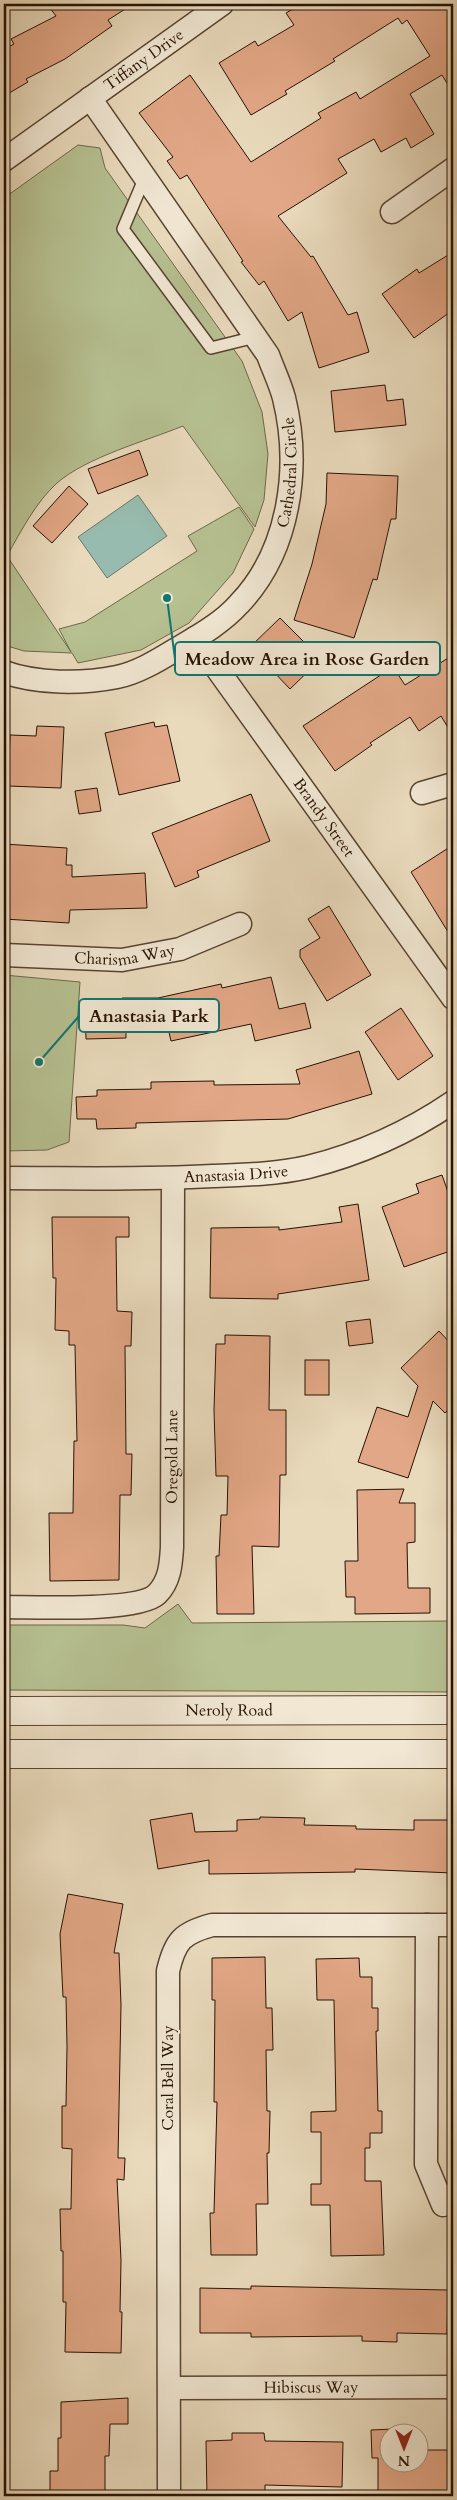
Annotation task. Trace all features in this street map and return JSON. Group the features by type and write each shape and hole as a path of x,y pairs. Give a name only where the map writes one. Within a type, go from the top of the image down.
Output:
{"street":[{"name":"Tiffany Drive","path":"4,160 222,4"},
{"name":"Cathedral Circle","path":"4,672 46,680 85,680 118,677 153,664 217,624 240,604 268,566 284,520 292,473 290,437 284,398 268,355 90,98"},
{"path":"392,212 453,169"},
{"name":"Brandy Street","path":"195,638 453,998"},
{"path":"422,792 453,784"},
{"name":"Charisma Way","path":"4,955 122,960 180,949 240,924"},
{"name":"Anastasia Drive","path":"4,1178 173,1178 239,1175 306,1167 351,1154 391,1138 423,1122 453,1102"},
{"name":"Oregold Lane","path":"13,1607 115,1605 142,1602 156,1595 165,1583 170,1568 173,1178"},
{"name":"Neroly Road","path":"4,1711 453,1710"},
{"path":"4,1754 453,1754"},
{"name":"Coral Bell Way","path":"169,2496 168,1971 173,1949 189,1931 212,1925 453,1925"},
{"path":"427,1925 426,2164 443,2205"},
{"name":"Hibiscus Way","path":"170,2388 453,2387"}],"lane":[{"path":"145,177 123,229 211,348 256,337"}],"green space":[{"path":"78,145 100,148 105,168 242,361 262,412 268,454 264,500 255,527 183,426 100,457 70,474 49,491 29,517 7,556 71,652 59,629 85,622 197,551 188,536 239,507 254,529 233,573 189,623 141,650 78,663 72,653 24,651 4,645 4,198"},
{"path":"4,975 80,982 69,1142 47,1150 4,1151"},
{"path":"178,1604 192,1623 449,1621 453,1617 453,1692 4,1690 4,1625 123,1625 145,1628"}],"water":[{"path":"138,495 167,536 107,578 78,537"}],"building":[{"path":"47,4 133,4 108,20 112,26 65,59 26,79 28,82 4,96 4,49 14,44 11,39 56,16"},
{"path":"301,4 453,4 453,93 442,75 410,94 434,134 411,148 406,138 381,152 374,139 338,159 347,173 278,216 311,257 313,256 348,315 357,312 369,352 319,368 302,312 288,321 264,281 259,285 241,262 243,261 187,175 180,179 167,161 173,157 139,113 190,75 251,162 321,118 318,113 356,92 360,99 430,56 407,20 402,24 398,18 333,59 335,61 285,91 287,94 251,115 219,63 255,41 258,46 294,25 286,13"},
{"path":"453,252 453,310 414,338 382,294 417,269 419,273"},
{"path":"385,385 387,401 403,399 406,425 335,432 331,391"},
{"path":"139,450 148,475 98,494 88,469"},
{"path":"327,473 398,476 396,519 391,519 377,580 373,579 354,638 294,620 312,564 326,504"},
{"path":"69,486 88,504 52,543 33,526"},
{"path":"280,618 321,659 290,689 250,647"},
{"path":"453,655 453,736 441,716 419,731 410,717 370,743 372,745 335,771 303,726 393,667 405,685"},
{"path":"154,722 155,727 167,725 180,781 119,795 105,733"},
{"path":"37,726 64,727 61,788 8,786 10,735 36,736"},
{"path":"97,788 101,811 79,814 75,791"},
{"path":"251,794 270,841 197,871 199,877 175,887 152,833"},
{"path":"4,844 67,848 66,865 72,865 72,877 145,873 147,908 70,910 69,923 4,919"},
{"path":"453,845 453,940 411,872"},
{"path":"329,906 371,975 327,1001 300,957 300,950 320,938 308,919"},
{"path":"271,977 279,1009 305,1003 311,1028 255,1041 251,1024 171,1041 168,1028 126,1029 126,1038 86,1039 85,1007 122,1006 122,998 158,998 221,984 222,988"},
{"path":"401,1008 433,1056 398,1080 365,1032"},
{"path":"359,1051 372,1094 288,1119 136,1123 136,1128 97,1129 96,1119 77,1119 76,1097 97,1096 97,1090 151,1089 151,1082 214,1081 214,1085 300,1084 296,1070"},
{"path":"442,1175 453,1206 453,1250 404,1267 382,1207 419,1193 416,1184"},
{"path":"358,1204 369,1280 278,1294 278,1299 210,1298 211,1228 279,1227 279,1230 342,1222 339,1207"},
{"path":"52,1217 129,1217 129,1237 116,1237 117,1311 132,1312 131,1346 125,1346 126,1454 132,1454 131,1495 120,1495 119,1580 50,1581 49,1513 73,1513 74,1441 77,1441 75,1345 69,1345 69,1331 55,1330 56,1278 53,1278"},
{"path":"370,1319 373,1343 349,1346 346,1322"},
{"path":"439,1331 453,1346 453,1405 445,1413 433,1401 408,1478 358,1462 377,1407 408,1417 418,1386 401,1368"},
{"path":"225,1335 270,1336 269,1410 286,1410 286,1475 280,1475 279,1547 252,1546 254,1614 217,1614 216,1556 219,1556 221,1515 227,1515 228,1476 216,1476 214,1410 216,1344 225,1344"},
{"path":"305,1360 329,1360 329,1395 305,1395"},
{"path":"404,1489 399,1503 415,1503 415,1542 407,1543 408,1588 430,1588 430,1613 355,1614 355,1597 346,1597 345,1561 358,1561 357,1490"},
{"path":"192,1813 195,1832 237,1831 237,1820 260,1819 260,1817 305,1818 304,1825 356,1826 356,1829 414,1830 414,1820 453,1820 453,1873 355,1869 355,1872 209,1874 209,1860 158,1869 150,1820"},
{"path":"68,1894 123,1904 114,1953 119,1953 121,2005 118,2158 125,2158 124,2180 117,2179 121,2260 121,2353 65,2352 66,2302 63,2302 63,2251 61,2251 60,2209 71,2209 72,2149 62,2148 62,2106 66,2106 67,2046 66,1997 63,1997 60,1934"},
{"path":"265,1957 266,2008 272,2008 273,2050 266,2050 267,2111 270,2111 269,2153 267,2153 268,2204 256,2204 257,2255 211,2255 210,2213 214,2213 217,2102 214,2102 215,2000 212,2000 212,1958"},
{"path":"359,1958 360,1977 372,1977 372,2008 378,2008 378,2031 376,2031 378,2111 382,2111 382,2133 370,2133 370,2148 365,2148 365,2181 381,2181 384,2255 331,2256 330,2205 311,2205 311,2184 321,2184 321,2132 311,2132 311,2112 336,2111 334,2000 317,2000 316,1959"},
{"path":"251,2286 448,2290 447,2334 397,2333 397,2342 362,2341 362,2336 251,2337 251,2333 200,2333 200,2288 251,2289"},
{"path":"128,2398 128,2424 110,2424 109,2456 105,2456 105,2496 50,2496 50,2471 58,2471 58,2438 61,2438 61,2402"},
{"path":"371,2430 380,2430 380,2472 430,2472 430,2450 453,2450 453,2495 378,2495 378,2458 372,2458"},
{"path":"232,2433 264,2433 265,2441 343,2442 342,2487 265,2485 265,2495 207,2496 206,2441 232,2440"}],"place":[{"name":"Meadow Area in Rose Garden","path":"167,598"},
{"name":"Anastasia Park","path":"39,1062"}]}
